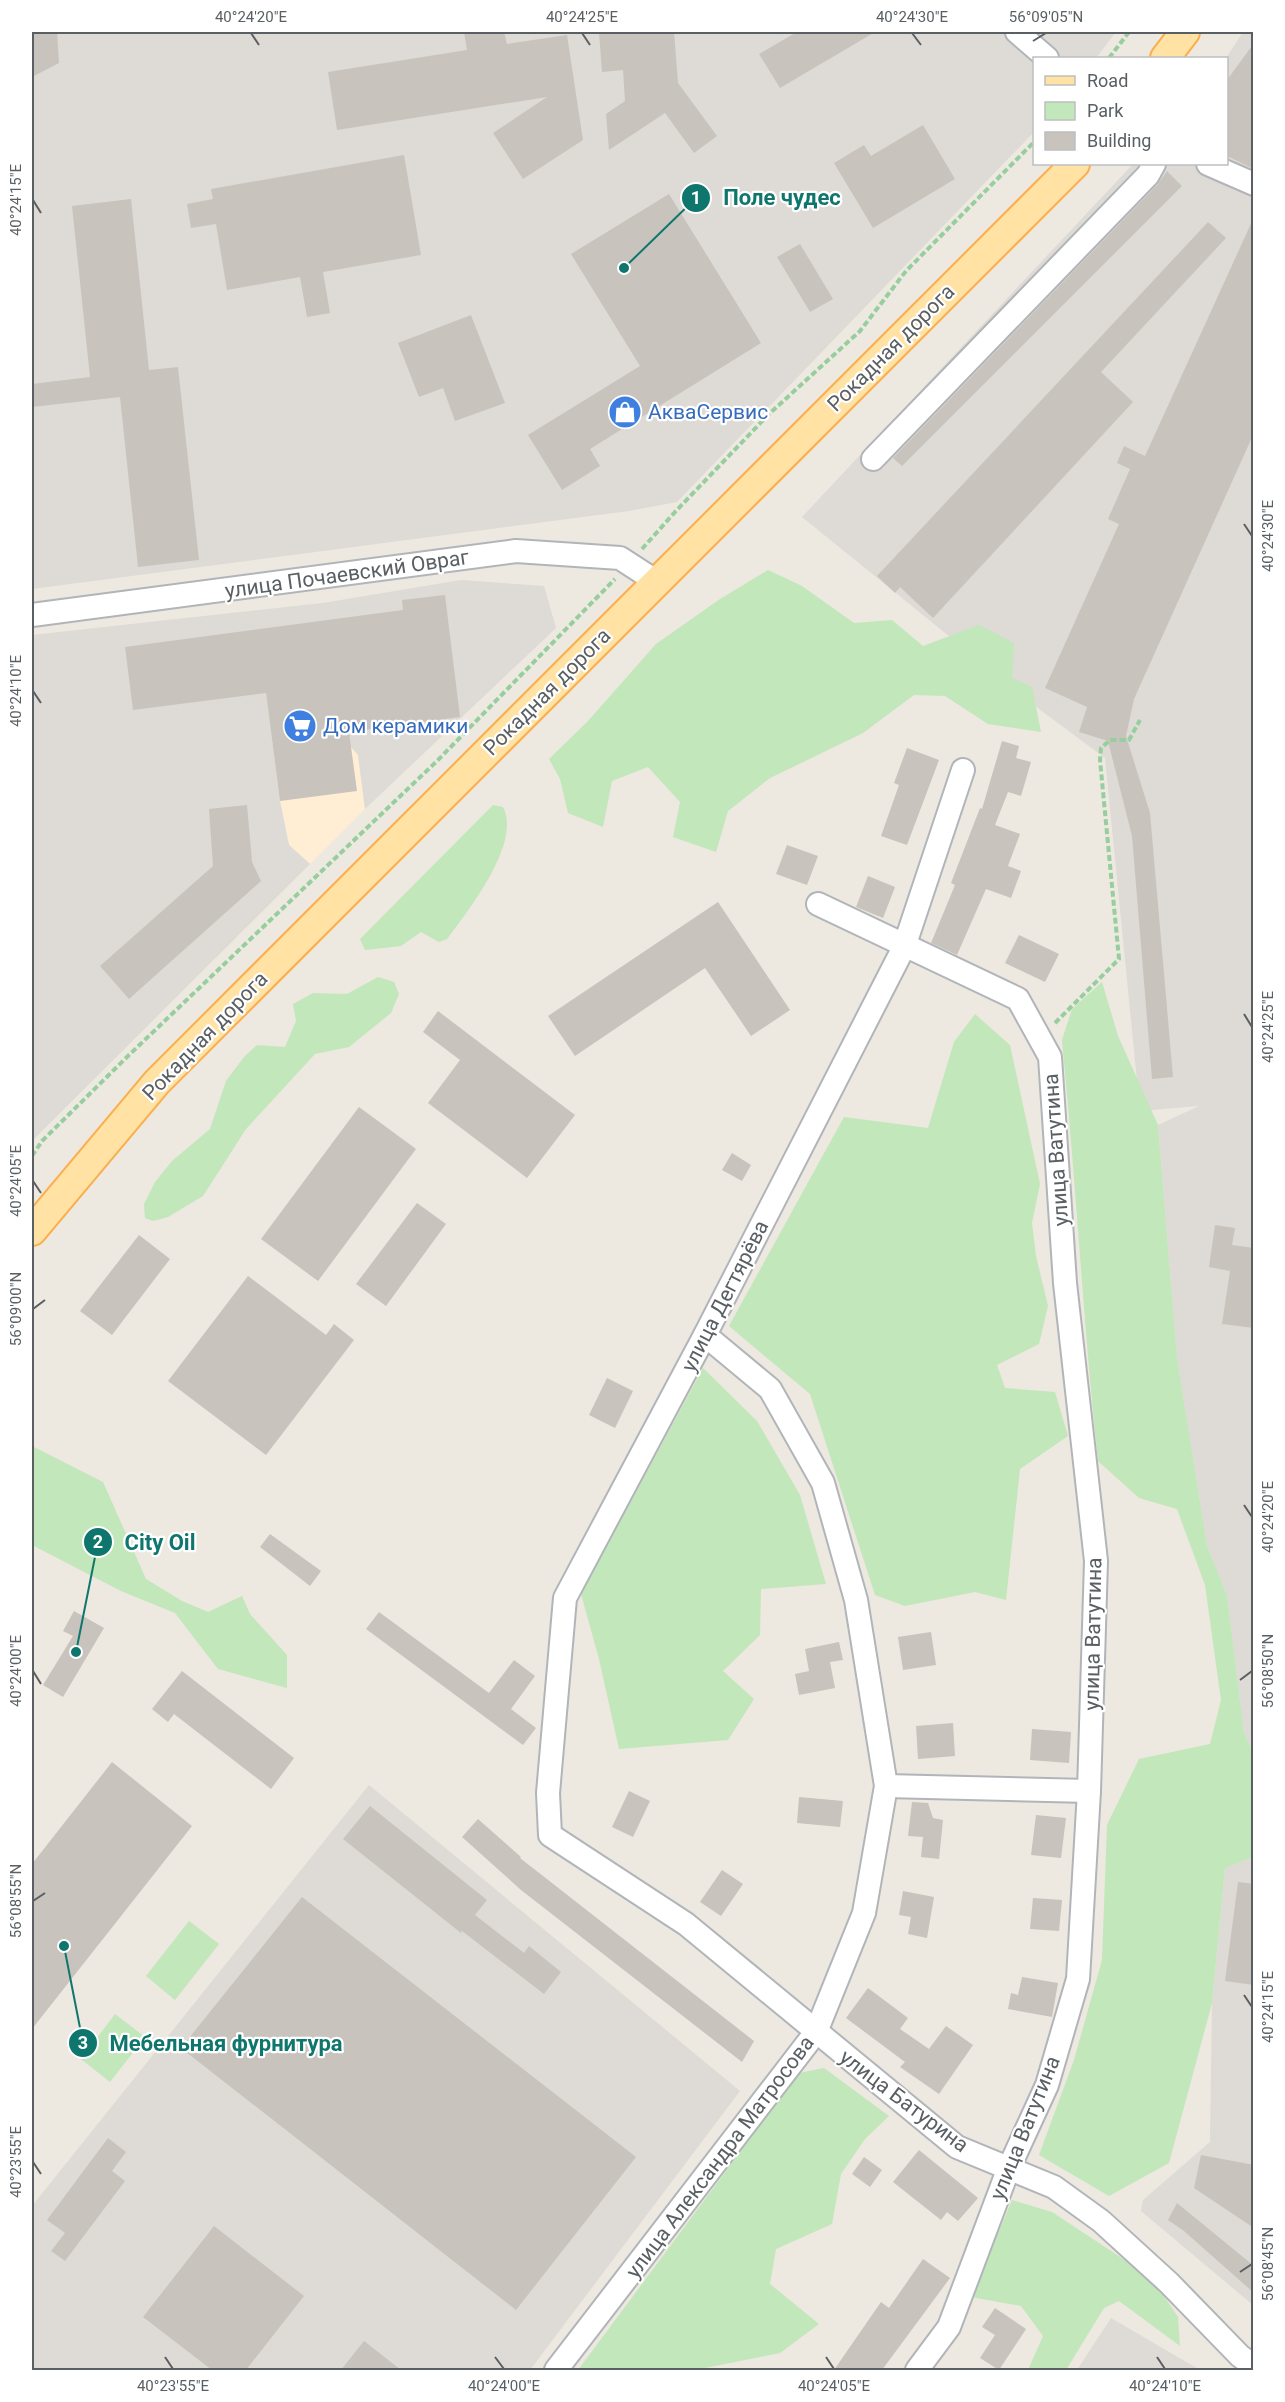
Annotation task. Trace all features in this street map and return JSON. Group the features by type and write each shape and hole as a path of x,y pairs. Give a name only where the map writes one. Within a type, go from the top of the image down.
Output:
{"main road":[{"path":"1165,57 1185,32"},
{"name":"Рокадная дорога","path":"32,1231 157,1082 1074,165"}],"street":[{"path":"1017,32 1046,57"},
{"path":"873,459 1148,175 1153,165"},
{"path":"1210,165 1254,184"},
{"name":"улица Почаевский Овраг","path":"32,615 516,551 620,558 657,582"},
{"name":"улица Дегтярёва","path":"550,1835 548,1793 565,1599 705,1335 904,947 963,770"},
{"name":"улица Ватутина","path":"818,904 904,947 1018,999 1050,1057 1065,1283 1096,1561 1089,1791 1078,1979 1047,2085 1008,2170 949,2327 917,2370"},
{"name":"улица Александра Матросова","path":"556,2370 816,2032 864,1913 886,1786 856,1600 823,1483 770,1389 705,1335"},
{"path":"886,1786 1089,1791"},
{"name":"улица Батурина","path":"550,1835 686,1924 957,2147 1008,2170 1054,2187 1101,2221 1169,2283 1240,2356 1254,2366"}],"path":[{"path":"1110,57 1129,32"},
{"path":"32,1156 42,1141 129,1055 437,761 629,564 675,512 768,415 860,331 906,271 1033,144"},
{"path":"1039,1039 1119,959 1100,760 1101,748 1110,740 1129,740 1140,720"}],"shaded area":[{"path":"32,32 1116,32 1097,57 1033,57 1033,133 677,502 629,511 32,589"},
{"path":"1243,32 1253,32 1253,1752 1244,1733 1227,1595 1207,1546 1177,1357 1158,1125 1199,1106 1140,1111 1105,758 1039,709 802,517 1132,165 1228,165 1227,57"},
{"path":"461,580 544,586 556,628 365,809 358,755 339,733 266,693 280,801 289,845 310,864 32,1141 32,635 323,603"},
{"path":"266,693 339,733 358,755 365,809 310,864 289,845 280,801"},
{"path":"369,1785 740,2091 530,2370 32,2370 32,2206"},
{"path":"1253,1857 1253,2305 1141,2211 1143,2200 1210,2142 1212,2003 1225,1868"},
{"path":"1111,2318 1200,2370 1077,2370"}],"green space":[{"path":"768,570 802,586 854,623 892,620 923,646 979,625 1014,643 1012,678 1032,687 1041,732 988,724 945,696 914,695 863,733 770,778 728,811 716,852 673,837 680,802 648,767 612,781 603,827 568,813 560,779 549,759 588,721 656,644 720,599"},
{"path":"493,805 503,807 507,822 505,839 499,857 479,894 447,939 439,942 421,932 401,946 365,950 360,939"},
{"path":"378,977 394,982 399,994 391,1013 349,1047 315,1054 246,1129 203,1196 168,1217 153,1221 145,1218 144,1204 155,1182 172,1161 210,1129 226,1081 244,1057 257,1045 285,1047 296,1021 293,1004 313,993 347,994"},
{"path":"1102,982 1118,1036 1158,1125 1177,1357 1207,1546 1227,1595 1244,1733 1253,1752 1253,1857 1225,1868 1212,2003 1169,2163 1109,2196 1039,2155 1074,2060 1102,1960 1107,1825 1139,1759 1210,1744 1221,1700 1205,1585 1177,1509 1139,1498 1098,1461 1062,1040 1072,1009"},
{"path":"975,1014 1010,1045 1040,1184 1032,1223 1036,1256 1048,1306 1039,1344 997,1365 1005,1388 1055,1392 1068,1436 1020,1469 1006,1600 975,1592 905,1606 875,1595 810,1394 729,1326 844,1117 928,1128 954,1042"},
{"path":"703,1368 757,1421 800,1495 826,1584 761,1589 760,1635 723,1671 754,1699 728,1740 619,1749 599,1659 581,1594"},
{"path":"32,1446 103,1482 146,1579 182,1601 208,1612 242,1596 250,1614 287,1655 287,1688 218,1669 175,1613 121,1591 32,1545"},
{"path":"189,1921 219,1944 175,2000 146,1976"},
{"path":"115,2014 145,2037 110,2082 81,2059"},
{"path":"824,2068 889,2116 865,2139 841,2174 832,2224 776,2249 770,2284 819,2324 780,2353 705,2368 706,2370 578,2370 799,2073"},
{"path":"1012,2200 1052,2212 1152,2278 1178,2317 1180,2346 1119,2301 1104,2308 1066,2370 1028,2370 1043,2336 1021,2306 971,2297"}],"building":[{"path":"32,32 57,32 59,63 32,77"},
{"path":"464,32 504,32 507,44 567,35 583,140 523,179 493,133 547,97 337,130 328,72 467,50"},
{"path":"599,32 674,32 678,83 717,136 694,153 665,113 609,150 606,114 625,101 623,70 602,72"},
{"path":"797,32 875,32 780,88 759,54"},
{"path":"1254,43 1254,169 1228,156 1228,79"},
{"path":"923,125 955,179 873,228 834,163 864,145 871,156"},
{"path":"404,155 421,255 323,272 330,313 307,317 300,277 227,290 216,224 191,228 187,204 213,199 211,189"},
{"path":"1167,171 1182,186 902,466 893,458 1158,184"},
{"path":"669,194 761,343 590,449 600,466 562,490 528,435 640,366 571,254"},
{"path":"131,199 149,370 178,367 199,560 138,567 120,397 32,407 32,384 90,377 72,206"},
{"path":"1254,217 1254,433 1134,699 1126,736 1150,813 1173,1077 1152,1079 1132,836 1108,741 1079,732 1087,707 1045,688 1119,524 1108,519 1130,469 1117,463 1124,446 1145,456"},
{"path":"1208,222 1226,238 1101,372 1133,402 933,618 900,587 895,593 877,576"},
{"path":"800,244 833,299 810,312 777,257"},
{"path":"471,315 505,403 455,421 443,388 419,397 398,343"},
{"path":"445,595 460,717 349,732 357,791 280,801 266,693 133,710 125,647 403,610 402,600"},
{"path":"1002,741 1019,746 1016,758 1031,762 1021,796 1008,792 995,825 1020,834 1008,866 1021,871 1011,898 986,889 957,955 931,943 955,885 951,883 980,808 982,809"},
{"path":"907,748 939,760 907,845 881,836 899,785 894,783"},
{"path":"247,805 252,862 261,881 129,999 100,966 213,866 209,809"},
{"path":"787,845 818,856 807,885 776,874"},
{"path":"868,876 895,887 883,918 856,907"},
{"path":"718,902 790,1010 751,1036 705,968 575,1056 548,1016"},
{"path":"1019,935 1059,954 1045,982 1005,963"},
{"path":"438,1011 575,1115 527,1178 428,1103 460,1060 423,1032"},
{"path":"359,1107 416,1149 318,1281 261,1239"},
{"path":"732,1153 751,1165 742,1181 722,1170"},
{"path":"417,1203 446,1224 386,1306 356,1284"},
{"path":"1215,1225 1235,1228 1232,1245 1254,1248 1254,1328 1222,1324 1230,1271 1209,1267"},
{"path":"139,1235 170,1259 112,1335 80,1311"},
{"path":"248,1276 326,1335 334,1324 354,1340 266,1455 168,1381"},
{"path":"607,1378 633,1391 615,1428 589,1415"},
{"path":"270,1534 321,1571 310,1586 260,1547"},
{"path":"74,1611 104,1628 63,1697 43,1685 73,1636 63,1631"},
{"path":"379,1612 489,1693 514,1660 535,1676 511,1709 536,1728 523,1745 366,1629"},
{"path":"931,1632 936,1665 903,1670 898,1637"},
{"path":"839,1642 843,1660 830,1662 835,1688 799,1695 795,1674 809,1671 805,1649"},
{"path":"182,1671 294,1758 271,1789 174,1714 168,1722 152,1709"},
{"path":"953,1723 955,1756 918,1759 916,1726"},
{"path":"1032,1729 1071,1732 1069,1763 1030,1760"},
{"path":"112,1762 192,1826 32,2029 32,1864"},
{"path":"629,1791 650,1801 633,1837 612,1827"},
{"path":"799,1797 843,1801 840,1827 797,1823"},
{"path":"912,1802 928,1803 933,1818 943,1820 939,1859 921,1857 923,1837 908,1836"},
{"path":"370,1806 487,1900 475,1915 524,1953 529,1946 561,1972 544,1994 462,1931 461,1933 343,1839"},
{"path":"1036,1815 1066,1818 1061,1858 1031,1855"},
{"path":"478,1819 520,1858 754,2041 742,2062 521,1890 462,1837"},
{"path":"722,1870 743,1884 721,1916 700,1902"},
{"path":"1238,1882 1254,1884 1254,1985 1225,1981"},
{"path":"903,1891 934,1897 927,1938 908,1934 911,1917 899,1915"},
{"path":"302,1897 636,2157 516,2310 181,2048"},
{"path":"1033,1898 1062,1900 1059,1931 1030,1929"},
{"path":"1022,1977 1058,1983 1052,2017 1008,2009 1011,1993 1018,1995"},
{"path":"868,1988 908,2018 900,2029 929,2049 946,2026 973,2045 939,2094 900,2067 905,2062 846,2018"},
{"path":"108,2138 126,2152 112,2171 125,2181 65,2261 51,2251 65,2233 47,2220"},
{"path":"919,2150 978,2198 958,2221 947,2212 941,2220 893,2182"},
{"path":"1201,2155 1254,2165 1254,2228 1194,2188"},
{"path":"864,2157 882,2170 870,2187 852,2174"},
{"path":"1177,2203 1254,2266 1254,2293 1184,2231 1168,2220"},
{"path":"214,2226 304,2296 246,2370 212,2370 143,2317"},
{"path":"923,2259 950,2278 882,2370 834,2370 881,2302 889,2308"},
{"path":"995,2308 1026,2329 999,2370 980,2358 995,2335 982,2327"},
{"path":"364,2341 401,2370 341,2370"}],"place":[{"name":"Поле чудес","path":"624,268"},
{"name":"АкваСервис","path":"625,412"},
{"name":"Дом керамики","path":"300,726"},
{"name":"City Oil","path":"76,1652"},
{"name":"Мебельная фурнитура","path":"64,1946"}]}
